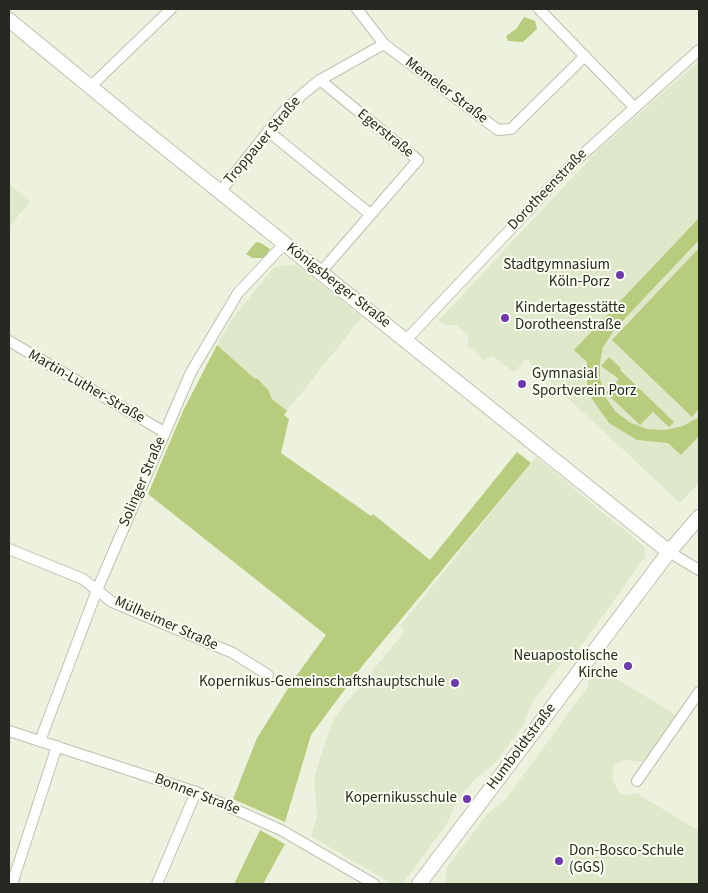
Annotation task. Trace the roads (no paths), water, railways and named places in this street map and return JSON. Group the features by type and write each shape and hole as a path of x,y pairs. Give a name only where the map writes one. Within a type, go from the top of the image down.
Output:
{"street":[{"path":"90,87 170,9"},
{"name":"Memeler Straße","path":"357,9 384,44 498,130 511,129 585,56"},
{"path":"539,9 634,107"},
{"name":"Königsberger Straße","path":"9,20 284,244 668,552"},
{"name":"Troppauer Straße","path":"220,192 285,110 320,80 384,44"},
{"name":"Dorotheenstraße","path":"406,340 572,164 699,50"},
{"name":"Egerstraße","path":"320,80 418,160 320,273"},
{"path":"268,131 370,214"},
{"name":"Solinger Straße","path":"40,741 97,590 191,372 238,293 284,244"},
{"name":"Martin-Luther-Straße","path":"9,341 164,432"},
{"name":"Humboldtstraße","path":"418,884 668,552 699,517"},
{"name":"Mülheimer Straße","path":"9,549 82,579 112,602 232,653 268,675"},
{"path":"668,552 699,570"},
{"path":"637,781 699,692"},
{"name":"Bonner Straße","path":"9,731 196,792 281,830 374,884"},
{"path":"12,884 57,746"},
{"path":"157,884 196,792"}],"place":[{"name":"Stadtgymnasium Köln-Porz","path":"620,275"},
{"name":"Kindertagesstätte Dorotheenstraße","path":"505,318"},
{"name":"Gymnasial Sportverein Porz","path":"522,384"},
{"name":"Neuapostolische Kirche","path":"628,666"},
{"name":"Kopernikus-Gemeinschaftshauptschule","path":"455,683"},
{"name":"Kopernikusschule","path":"467,799"},
{"name":"Don-Bosco-Schule (GGS)","path":"559,861"}]}
